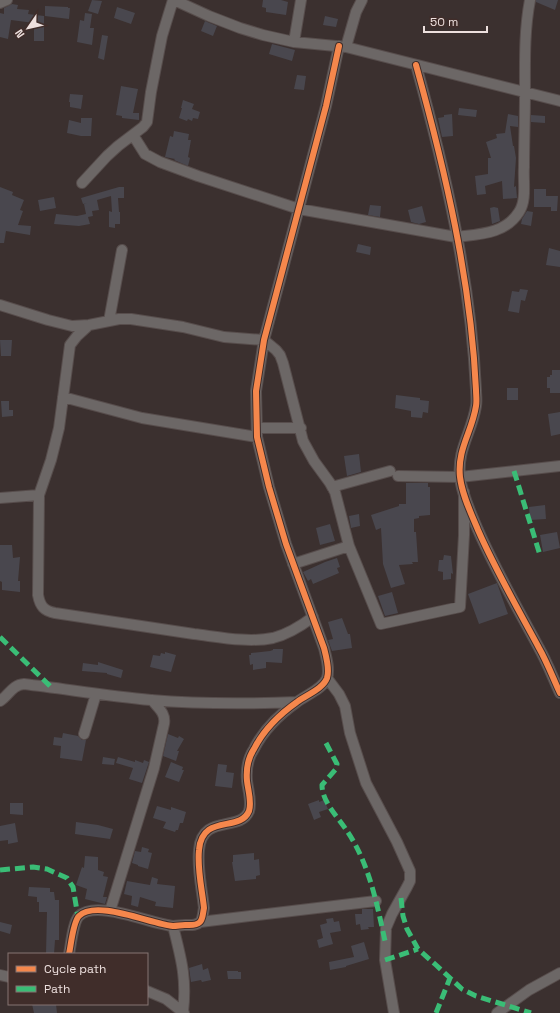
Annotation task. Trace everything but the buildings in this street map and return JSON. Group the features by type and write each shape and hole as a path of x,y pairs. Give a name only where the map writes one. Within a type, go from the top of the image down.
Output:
{"street":[{"path":"0,3 7,0"},
{"path":"82,183 118,146 143,127 147,122 151,92 162,36 174,0 240,28 294,42 342,46 560,101"},
{"path":"294,42 301,0"},
{"path":"200,922 203,916 204,908 198,849 203,837 208,829 218,825 242,820 249,812 250,805 247,779 248,764 253,749 277,718 318,688 327,678 328,665 324,648 277,514 258,432 256,390 264,340 342,46 362,0"},
{"path":"133,135 146,154 156,160 198,176 299,209 456,236 476,235 498,230 511,222 519,212 522,205 524,191 525,36 530,0"},
{"path":"416,64 429,113 456,236 465,285 473,349 476,405 462,448 460,477 464,492 485,547 509,596 540,649 560,693"},
{"path":"109,321 122,250"},
{"path":"0,304 48,320 72,326 132,319 147,320 224,337 264,340 276,350 280,355 301,428 303,441 309,453 332,487 349,546 381,624 460,607 464,535 464,492"},
{"path":"89,325 70,345 59,428 51,460 39,495 38,595 41,605 49,612 176,631 222,637 254,639 272,638 286,634 300,627 314,617"},
{"path":"63,398 142,418 258,432 301,428"},
{"path":"332,487 394,473 460,477 560,466"},
{"path":"0,498 39,495"},
{"path":"294,564 349,546"},
{"path":"327,678 339,694 345,706 350,734 366,783 397,842 410,871 410,880 386,928 385,960 394,1013"},
{"path":"0,701 19,684 152,700 230,704 297,702"},
{"path":"84,734 96,694"},
{"path":"110,911 154,768 165,719 164,714 152,700"},
{"path":"69,953 75,923 78,917 84,912 91,910 110,911 173,926 194,925 200,922 376,901"},
{"path":"173,926 184,971 184,1012"},
{"path":"497,1013 529,990 560,973"},
{"path":"148,991 166,999 184,1012"}],"marked path":[{"path":"514,471 540,555"},
{"path":"0,637 52,688"},
{"path":"326,743 337,764 336,769 322,785 323,791 331,809 355,843 367,870 385,941"},
{"path":"0,870 33,867 47,869 67,878 73,887 78,917"},
{"path":"401,898 403,916 407,929 418,949 462,989 476,996 531,1013"},
{"path":"385,960 418,949"},
{"path":"436,1013 450,978"}],"cycle path":[{"path":"69,953 77,919 87,911 110,911 173,926 193,925 201,921 204,908 200,879 199,850 202,839 207,831 214,827 238,821 249,811 250,796 247,781 248,764 250,756 258,742 278,717 297,702 318,689 327,678 328,667 324,648 286,544 269,487 257,437 256,391 264,340 326,106 339,46"},
{"path":"416,65 437,145 455,226 469,308 476,404 461,458 461,484 467,504 485,545 507,590 542,653 560,693"}]}
